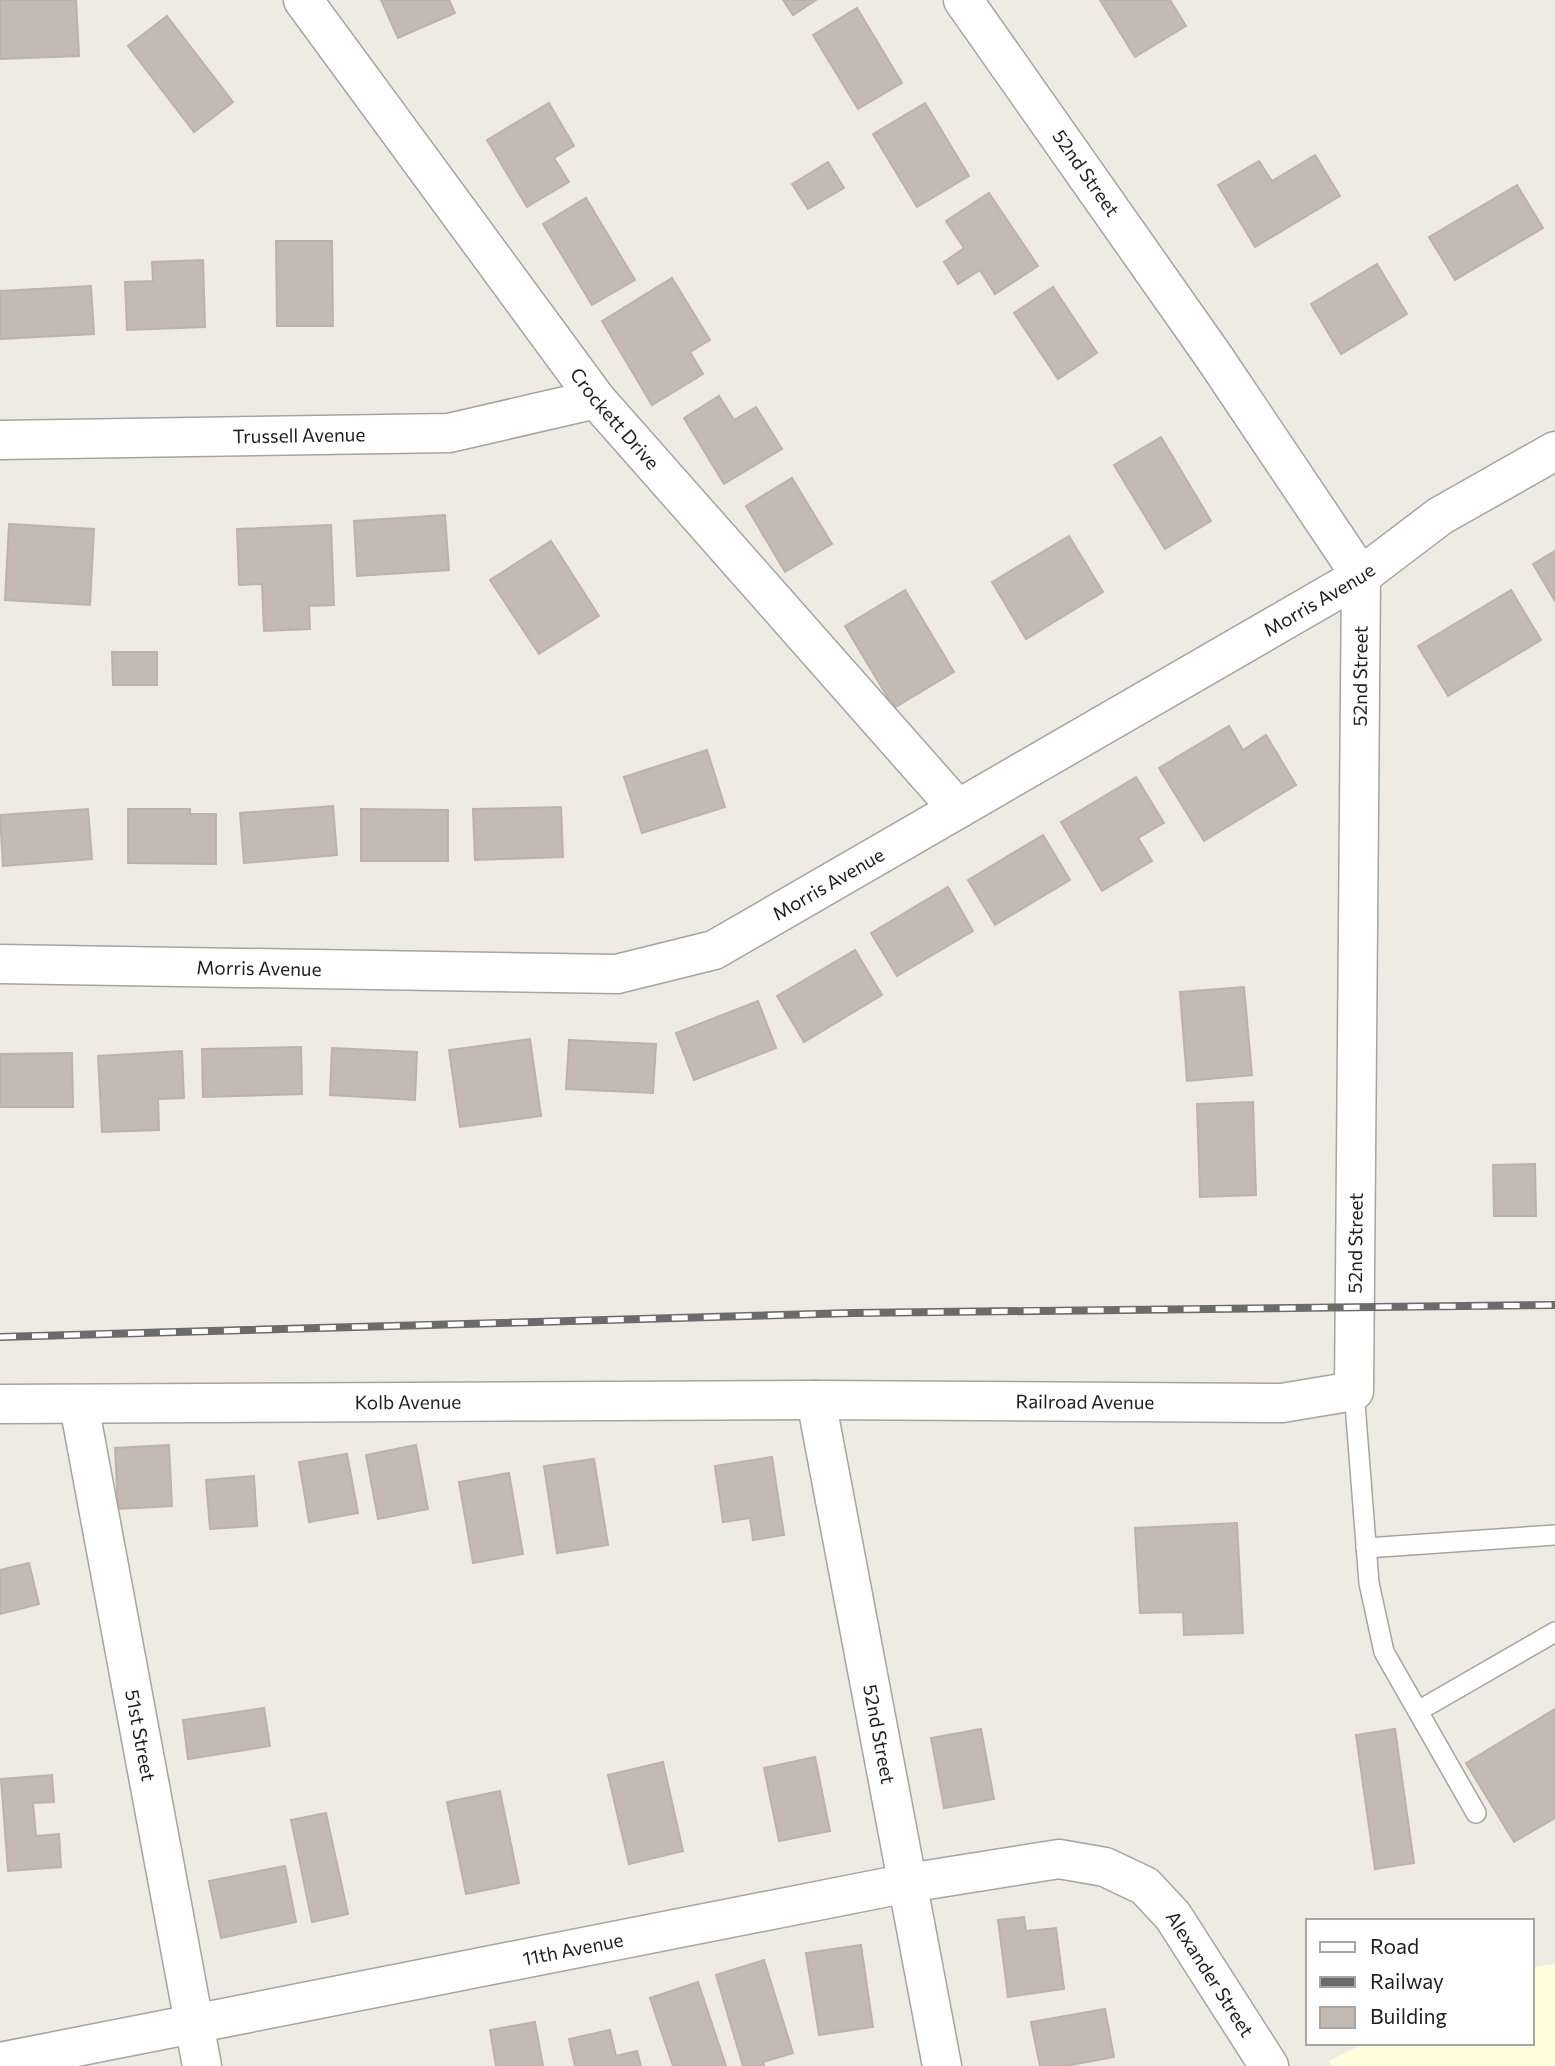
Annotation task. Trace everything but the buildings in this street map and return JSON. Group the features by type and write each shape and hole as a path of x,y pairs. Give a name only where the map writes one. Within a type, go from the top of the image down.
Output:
{"street":[{"name":"Crockett Drive","path":"303,0 596,399 958,809"},
{"name":"52nd Street","path":"963,0 1214,357 1360,576 1354,1391"},
{"name":"Trussell Avenue","path":"0,440 449,433 596,399"},
{"name":"Morris Avenue","path":"0,964 617,974 714,950 1360,576 1440,516 1555,451"},
{"name":"Railroad Avenue","path":"816,1400 1282,1403 1354,1391"},
{"name":"52nd Street","path":"816,1400 942,2066"},
{"name":"Kolb Avenue","path":"0,1404 816,1400"},
{"name":"51st Street","path":"79,1405 202,2066"},
{"name":"11th Avenue","path":"0,2062 908,1883 1059,1859 1105,1867 1144,1886"},
{"name":"Alexander Street","path":"1144,1886 1173,1916 1269,2066"}],"lane":[{"path":"1354,1391 1369,1583 1384,1651 1476,1813"},
{"path":"1366,1548 1555,1535"},
{"path":"1418,1711 1555,1632"}],"shaded area":[{"path":"1555,1964 1555,2066 1332,2066 1329,2061 1361,2045 1534,2045 1534,1967"}],"railway":[{"path":"0,1337 853,1313 1555,1305"}]}
